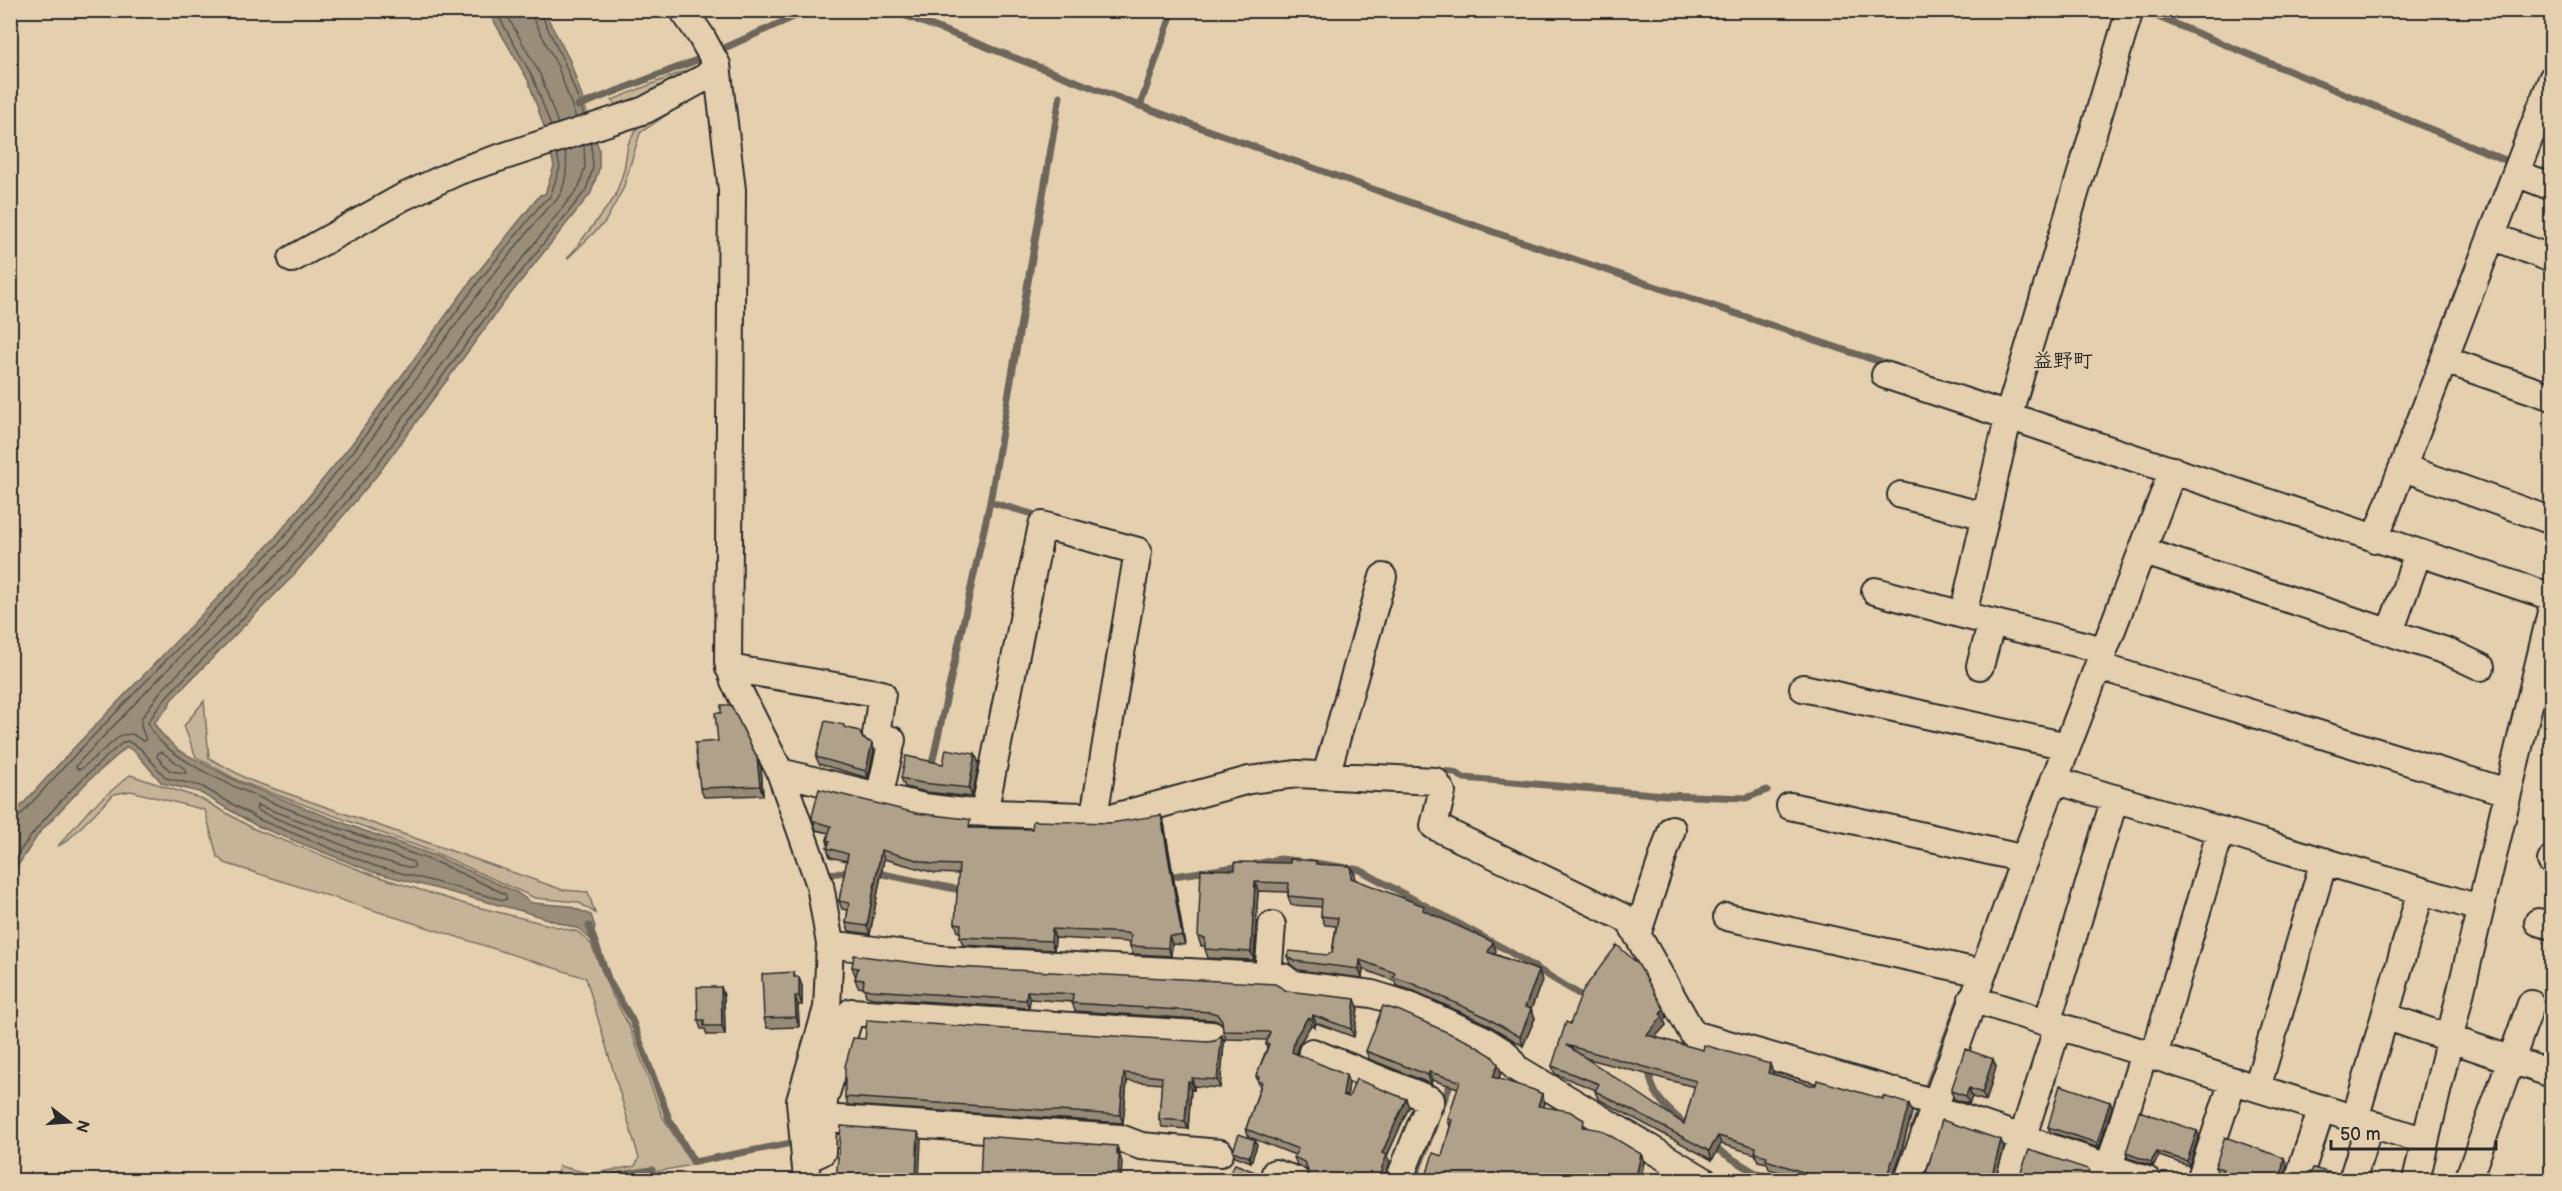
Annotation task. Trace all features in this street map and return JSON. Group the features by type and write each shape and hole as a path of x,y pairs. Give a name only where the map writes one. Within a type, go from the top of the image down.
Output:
{"street":[{"path":"683,10 713,57 732,190 729,668 780,772 820,885 837,945 838,1010 824,1100 822,1152 805,1170"},
{"path":"1963,615 2010,410 2130,10"},
{"path":"292,259 412,193 459,171 645,110 706,77 713,57"},
{"path":"2378,532 2552,79"},
{"path":"2518,168 2552,187"},
{"path":"2492,236 2552,259"},
{"path":"2445,360 2552,397"},
{"path":"1885,375 2010,410 2173,470 2378,532 2418,553 2549,599 2416,1180"},
{"path":"2404,468 2552,521"},
{"path":"1908,1180 1929,1103 1972,999 1975,972 2025,859 2055,780 2060,744 2142,551 2173,470"},
{"path":"1901,495 1986,516"},
{"path":"984,813 1042,525 1138,551 1094,816"},
{"path":"2142,551 2450,652 2481,667"},
{"path":"2390,632 2418,553"},
{"path":"1328,768 1383,577"},
{"path":"1875,591 2097,653 2504,791"},
{"path":"1980,666 1992,622"},
{"path":"729,668 882,694 876,735 892,740 879,798"},
{"path":"1803,688 1849,699 1859,698 2060,744"},
{"path":"780,772 922,807 984,813 1114,817 1136,813 1259,778 1328,768 1436,781 1442,792 1434,826 1629,920 1693,1034 1929,1103 2107,1174 2147,1180"},
{"path":"2055,780 2469,905"},
{"path":"2009,1180 2023,1139 2115,798"},
{"path":"1790,806 2025,859"},
{"path":"1637,935 1672,829"},
{"path":"2107,1174 2149,1054 2221,830"},
{"path":"2257,1088 2324,861"},
{"path":"2352,1180 2385,1016 2421,891"},
{"path":"1727,917 1975,972"},
{"path":"1268,976 1272,925"},
{"path":"837,945 941,959 1283,977 1292,984 1372,994 1408,1005 1471,1033 1505,1053 1516,1068 1703,1180"},
{"path":"1972,999 2413,1137"},
{"path":"2468,1180 2531,1004"},
{"path":"838,1010 1212,1035"},
{"path":"805,1170 800,1101 838,1010"},
{"path":"2385,1016 2552,1074"},
{"path":"1312,1052 1431,1100 1399,1180"},
{"path":"2200,1180 2233,1081"},
{"path":"2298,1180 2322,1108"},
{"path":"823,1118 1120,1138 1141,1146 1220,1153"}],"shaded area":[{"path":"704,63 636,108 617,108 612,100"},
{"path":"707,87 640,133 623,189 605,222 567,259 615,197 624,170 628,144 639,125"},
{"path":"204,701 209,758 249,780 563,890 588,892 595,913 578,902 535,898 436,853 239,781 196,757 184,726"},
{"path":"130,775 202,799 254,829 373,875 465,904 578,932 591,944 610,991 629,1026 662,1116 692,1165 654,1172 652,1167 580,1180 557,1174 559,1166 591,1174 635,1166 639,1158 586,978 225,863 217,856 205,810 131,791 114,794 67,841 58,846 91,808"}],"water":[{"path":"488,11 544,11 570,61 599,149 599,169 591,193 505,301 378,474 292,577 171,700 169,706 154,723 178,750 238,782 436,856 516,892 532,903 569,906 591,915 595,927 591,940 579,929 522,911 373,872 257,826 199,792 162,783 136,753 127,747 87,782 40,832 11,876 12,816 70,752 274,539 351,445 474,277 540,195 545,194 554,166 546,132 528,80"}],"building":[{"path":"721,705 731,705 757,758 760,786 700,788 695,743 718,741 715,713 721,713"},
{"path":"825,721 859,731 863,739 872,743 866,771 816,757"},
{"path":"946,749 975,754 969,788 922,783 901,778 906,756 943,764"},
{"path":"819,789 916,813 967,819 970,820 969,828 1032,829 1033,821 1111,823 1161,815 1182,936 1169,936 1168,948 1130,946 1131,935 1127,933 1052,929 1051,941 960,937 961,924 955,923 959,865 932,864 881,850 867,926 846,923 849,903 839,901 848,854 827,848 831,826 813,821"},
{"path":"1290,859 1316,861 1316,864 1351,866 1351,878 1424,906 1423,910 1493,942 1488,952 1539,971 1525,1007 1531,1009 1520,1037 1484,1016 1393,977 1395,973 1360,960 1359,969 1295,961 1287,956 1289,951 1328,955 1332,953 1338,918 1321,916 1322,899 1288,896 1289,883 1255,882 1251,952 1205,949 1205,938 1198,937 1201,869 1235,870 1235,862 1290,863"},
{"path":"1617,945 1638,964 1664,1009 1660,1014 1663,1016 1647,1035 1703,1050 1704,1045 1770,1064 1768,1073 1811,1085 1816,1085 1817,1080 1909,1104 1885,1180 1823,1180 1808,1177 1809,1174 1766,1160 1767,1156 1755,1153 1756,1147 1718,1136 1709,1151 1595,1091 1599,1084 1552,1066 1566,1022 1570,1024 1583,990","holes":["1566,1045 1696,1081 1684,1124"]},
{"path":"854,955 937,966 1275,984 1287,991 1355,999 1351,1029 1313,1015 1312,1019 1308,1017 1295,1038 1292,1052 1346,1075 1343,1095 1349,1097 1356,1079 1406,1099 1382,1153 1387,1155 1382,1167 1383,1178 1382,1180 1305,1180 1308,1169 1304,1162 1294,1157 1298,1149 1246,1129 1262,1082 1258,1081 1259,1077 1256,1076 1269,1045 1266,1044 1270,1032 1223,1031 1222,1020 1217,1014 1210,1012 1072,1003 1073,994 1027,991 1026,1000 870,990 863,988 864,980 855,979 858,968 852,967"},
{"path":"794,972 794,977 799,977 799,996 795,996 796,1017 764,1018 762,974"},
{"path":"697,987 721,987 722,1026 704,1026 704,1020 698,1020"},
{"path":"1383,1006 1400,1011 1471,1043 1492,1056 1498,1064 1493,1077 1542,1094 1538,1106 1569,1111 1584,1120 1583,1127 1601,1130 1641,1154 1636,1177 1653,1180 1425,1180 1433,1153 1442,1156 1452,1120 1448,1119 1460,1081 1429,1072 1428,1075 1366,1051"},
{"path":"867,1020 1208,1042 1215,1041 1222,1035 1217,1080 1192,1078 1191,1082 1188,1081 1185,1121 1159,1119 1162,1077 1124,1073 1120,1115 845,1097 845,1066 853,1038 865,1039"},
{"path":"1965,1049 1993,1059 1982,1093 1969,1088 1966,1096 1951,1091"},
{"path":"2060,1085 2110,1102 2097,1143 2048,1127"},
{"path":"2139,1111 2197,1131 2187,1161 2157,1152 2151,1162 2126,1153"},
{"path":"1942,1120 2001,1140 1992,1175 1994,1180 1924,1180"},
{"path":"841,1126 918,1132 916,1180 836,1180"},
{"path":"1239,1134 1255,1140 1249,1157 1233,1151"},
{"path":"982,1136 1117,1146 1118,1180 980,1180"},
{"path":"2225,1137 2284,1158 2281,1176 2283,1180 2228,1180 2229,1176 2221,1173 2223,1169 2215,1167"},
{"path":"2029,1150 2088,1169 2091,1180 2018,1180"},
{"path":"1235,1164 1275,1180 1226,1180"},
{"path":"2313,1168 2335,1174 2337,1180 2307,1180"}],"waterway":[{"path":"578,106 702,58 809,10"},
{"path":"891,10 1140,106 1499,234 1889,365"},
{"path":"1140,106 1173,10"},
{"path":"2141,10 2515,164"},
{"path":"931,768 990,502 1060,96"},
{"path":"990,502 1043,517"},
{"path":"1435,771 1453,772 1464,778 1665,795 1746,798 1767,790"},
{"path":"1256,864 1280,859 1298,861"},
{"path":"1309,862 1360,870 1505,949 1587,999"},
{"path":"1167,877 1242,866"},
{"path":"830,880 829,874 854,871"},
{"path":"873,872 965,891"},
{"path":"589,926 609,981 632,1020 669,1119 694,1162 797,1142"},
{"path":"1925,1094 1963,992"},
{"path":"1649,1068 1650,1078 1657,1095 1690,1128"},
{"path":"1440,1111 1452,1079"},
{"path":"1913,1128 1922,1105"},
{"path":"1414,1180 1435,1124"},
{"path":"1710,1145 1754,1172 1780,1180"},
{"path":"589,1180 652,1170"},
{"path":"563,1177 576,1180"}],"district":[{"name":"益野町","path":"2063,361"}]}
